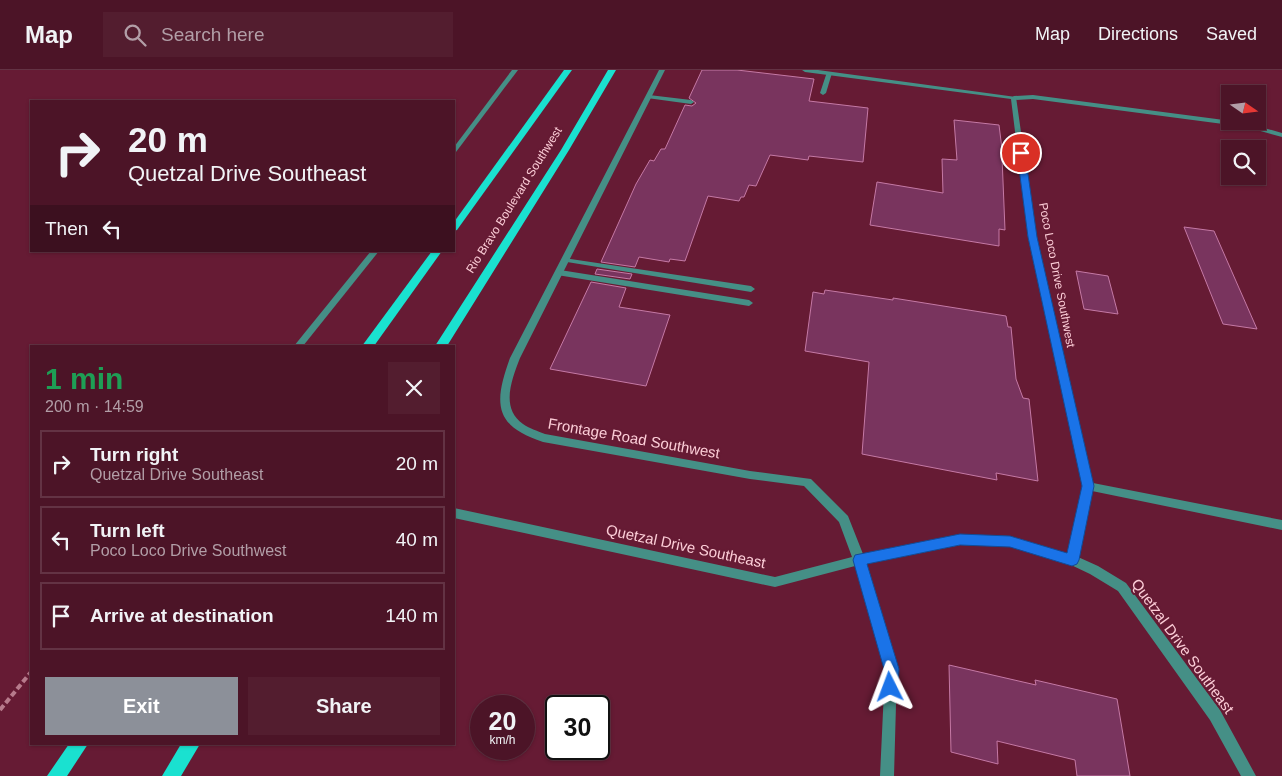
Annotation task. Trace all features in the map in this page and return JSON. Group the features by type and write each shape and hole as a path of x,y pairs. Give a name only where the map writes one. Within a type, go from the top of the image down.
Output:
{"main road":[{"name":"Rio Bravo Boulevard Southwest","path":"455,227 568,70"},
{"name":"Rio Bravo Boulevard Southwest","path":"442,345 565,150 612,70"},
{"path":"369,345 436,252"},
{"path":"56,776 78,745"},
{"path":"171,776 190,745"}],"street":[{"path":"455,150 515,70"},
{"name":"Frontage Road Southwest","path":"662,70 567,260 515,358 504,388 506,409 517,425 543,438 750,475 807,482 844,519 860,560 891,669 887,776"},
{"path":"804,70 1014,98 1033,97 1204,119 1246,125 1282,135"},
{"path":"823,92 829,73"},
{"path":"649,97 690,102"},
{"name":"Poco Loco Drive Southwest","path":"1014,98 1032,237 1088,486 1072,560"},
{"path":"299,345 374,252"},
{"path":"567,260 751,289"},
{"path":"560,273 749,303"},
{"path":"1088,486 1282,525"},
{"name":"Quetzal Drive Southeast","path":"455,513 775,582 860,560 960,540 1010,541 1072,560 1094,570 1122,587 1214,715 1249,776"}],"path":[{"path":"0,710 30,673"}],"building":[{"path":"702,70 737,70 814,79 809,101 868,108 863,162 809,156 808,160 770,155 756,186 749,185 744,197 741,197 739,201 708,196 685,261 670,259 669,262 639,257 635,267 601,262 636,184 650,160 654,161 661,149 665,149 685,105 692,106 696,103 689,98"},
{"path":"954,120 999,125 1003,157 1005,230 999,229 999,246 870,225 877,182 943,193 942,159 957,160"},
{"path":"1184,227 1214,231 1257,329 1223,324"},
{"path":"597,269 632,274 630,279 595,274"},
{"path":"1076,271 1108,276 1118,314 1084,309"},
{"path":"591,282 626,288 619,307 670,315 646,386 550,369"},
{"path":"825,290 893,300 893,298 1006,316 1008,327 1011,327 1016,379 1023,398 1029,399 1038,481 996,473 997,480 862,454 869,362 805,351 813,292 824,294"},
{"path":"949,665 1036,685 1035,680 1117,699 1130,776 1077,776 1075,760 997,741 998,764 951,752"}],"route":[{"path":"890,687 891,669 860,560 960,540 1010,541 1072,560 1088,486 1032,237 1021,153"}]}
